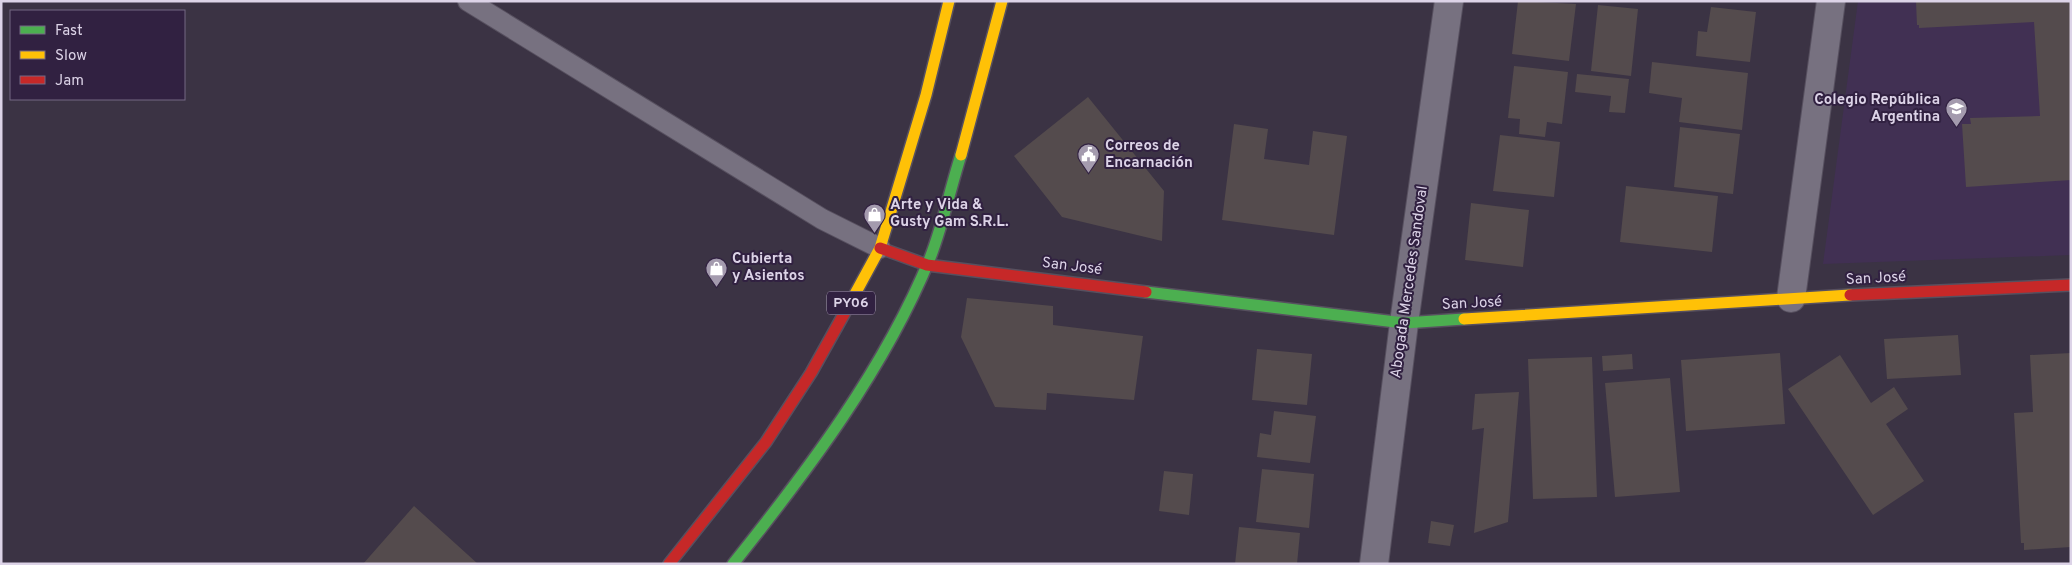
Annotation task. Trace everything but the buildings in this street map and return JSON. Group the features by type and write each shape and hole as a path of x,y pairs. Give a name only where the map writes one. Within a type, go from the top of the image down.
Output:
{"main road":[{"name":"PY06","path":"668,564 766,442 811,373 880,248 926,95 949,1"},
{"path":"733,564 793,489 846,412 897,325 927,265 986,74 1002,1"},
{"name":"San José","path":"880,248 927,265 1404,323 1792,298 2071,285"}],"street":[{"name":"Abogada Mercedes Sandoval","path":"1374,564 1404,323 1449,1"},
{"path":"1792,298 1831,1"}],"lane":[{"path":"468,1 822,219 880,248"}],"shaded area":[{"name":"Colegio República Argentina","path":"1858,1 2071,1 2071,255 1823,264"}],"traffic: fast":[{"path":"733,564 789,492 842,418 890,340 930,258 961,155"},
{"path":"1146,292 1404,323 1464,319"}],"traffic: slow":[{"path":"849,305 880,248 926,95 949,1"},
{"path":"961,155 1002,1"},
{"path":"1464,319 1850,295"}],"traffic: jam":[{"path":"880,248 927,265 1146,292"},
{"path":"1850,295 2071,285"},
{"path":"669,564 766,442 811,373 849,305"}],"place":[{"name":"Colegio República Argentina","path":"1956,128"},
{"name":"Correos de Encarnación","path":"1089,174"},
{"name":"Arte y Vida & Gusty Gam S.R.L.","path":"874,233"},
{"name":"Cubierta y Asientos","path":"716,287"}]}
